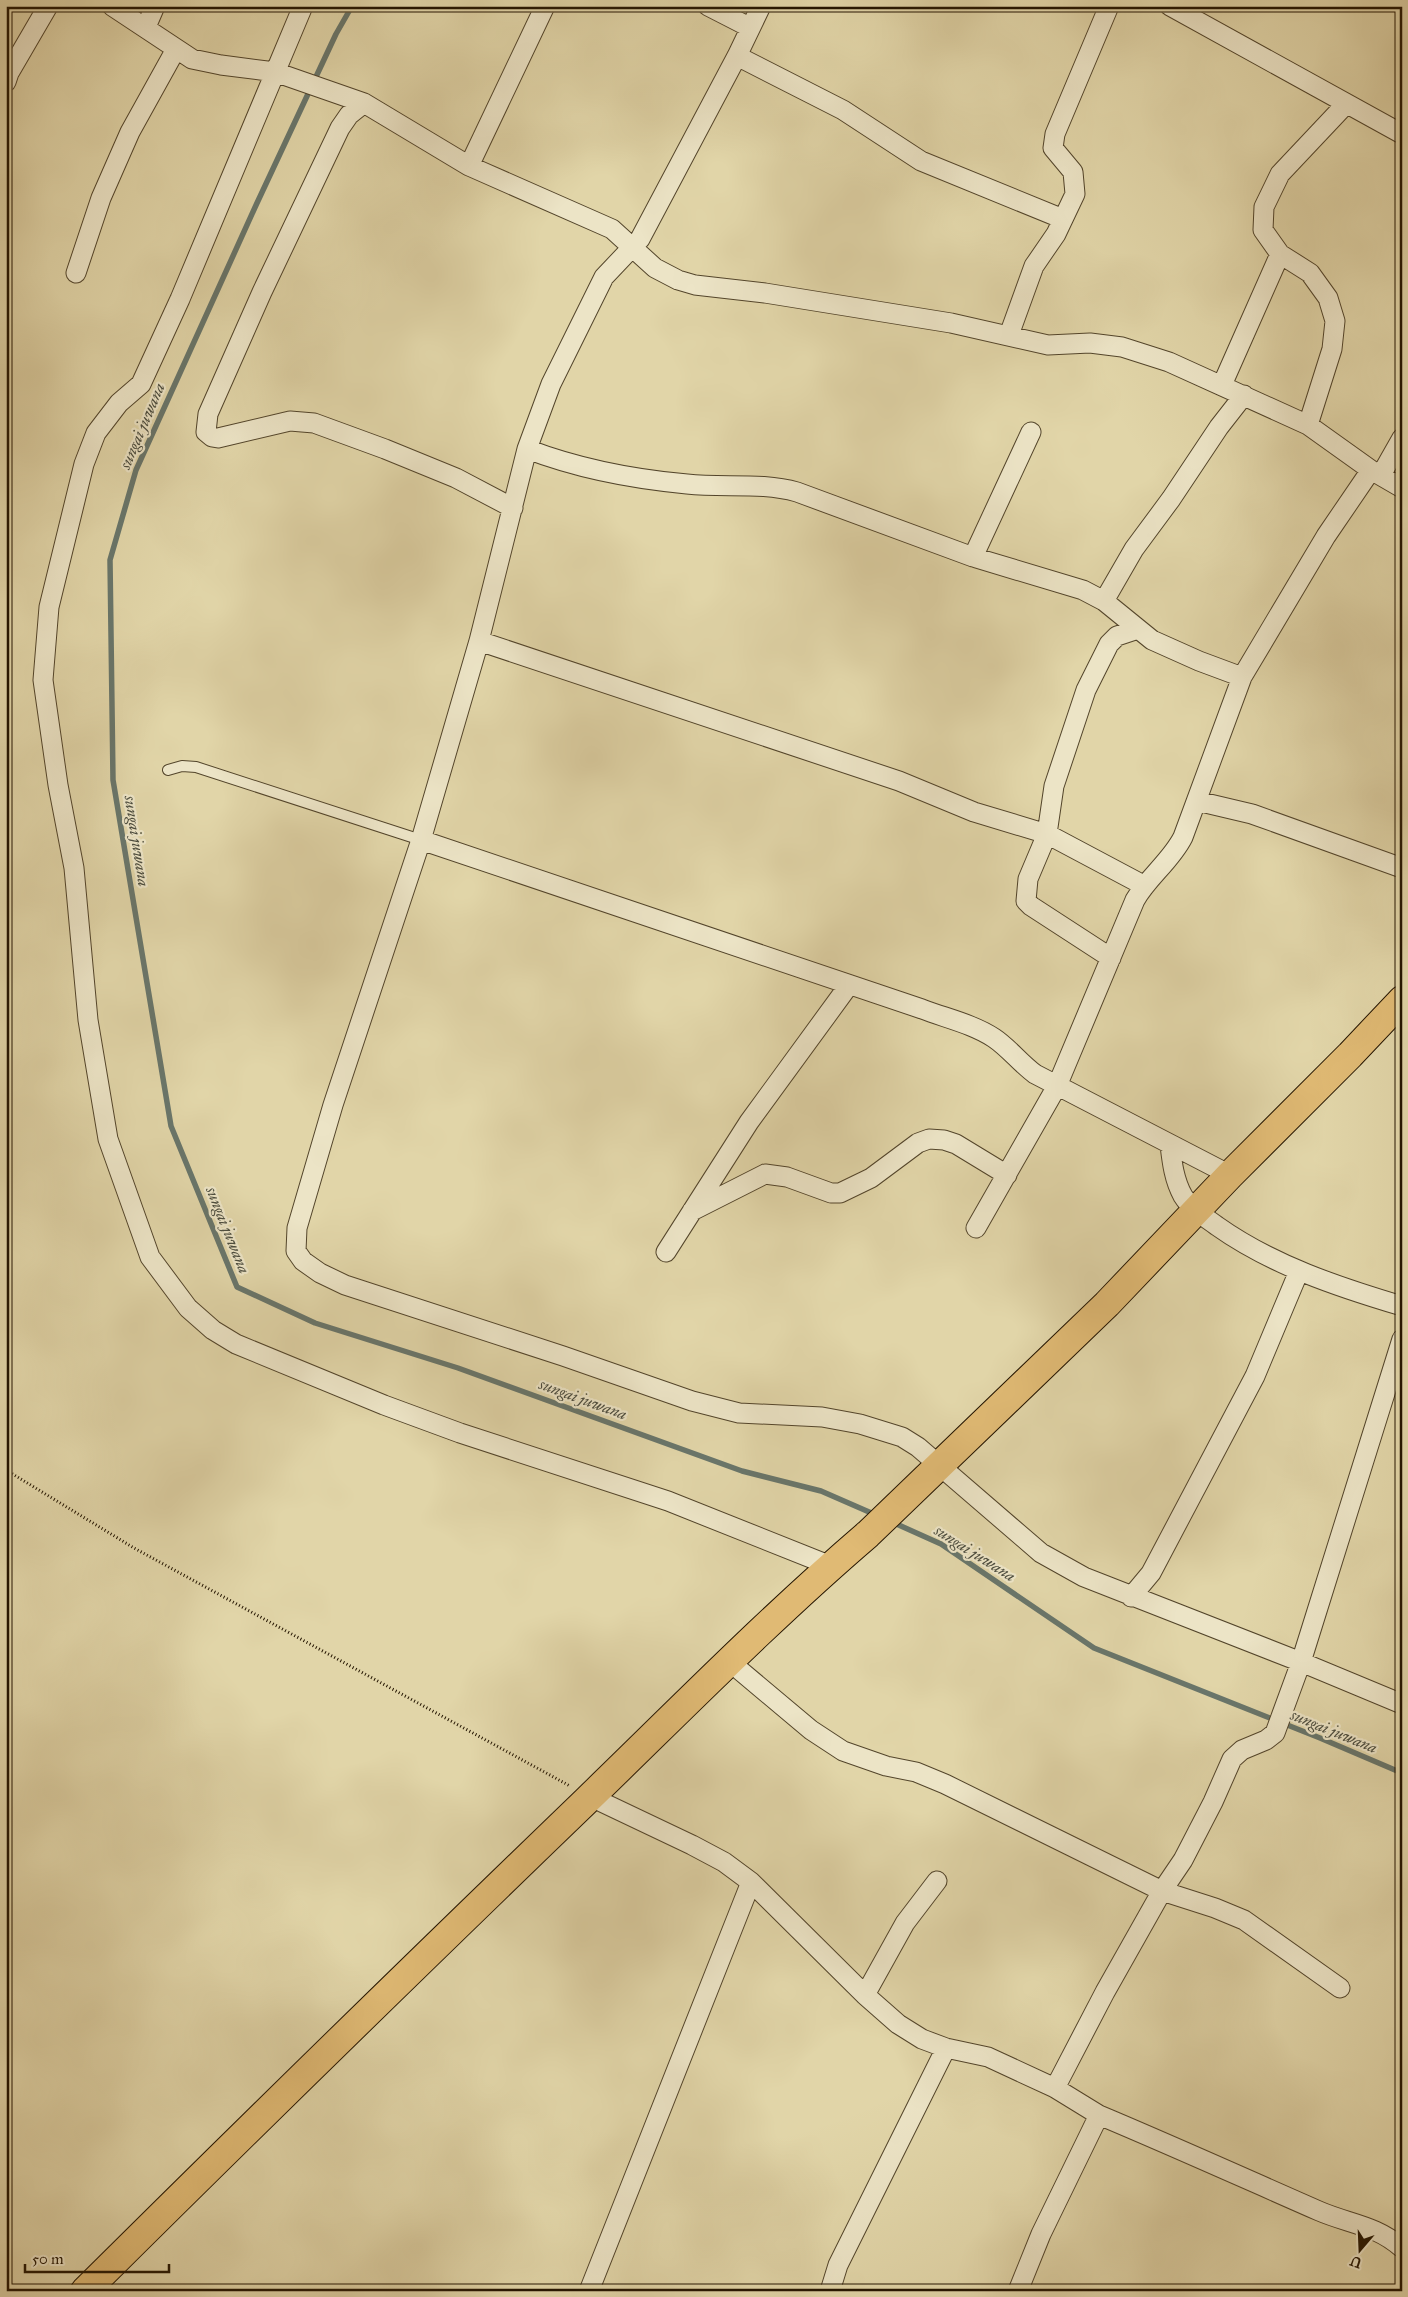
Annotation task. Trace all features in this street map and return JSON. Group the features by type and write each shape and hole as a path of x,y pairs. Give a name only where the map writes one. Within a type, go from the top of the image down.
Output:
{"main road":[{"path":"85,2291 319,2059 730,1662 831,1566 868,1534 938,1464 1107,1304 1230,1175 1350,1055 1398,1011"}],"street":[{"path":"6,82 9,73 48,6"},
{"path":"112,6 146,26 192,59 275,72 364,103 469,166 612,229 655,268 668,276 695,285 879,310 1009,335 1048,345 1090,343 1122,347 1169,362 1308,425 1376,473 1402,488"},
{"path":"146,26 155,6"},
{"path":"303,6 180,299 141,384 119,404 96,433 84,464 49,607 43,680 57,776 74,868 88,1020 108,1139 150,1257 188,1308 214,1330 236,1344 384,1405 668,1501 831,1566"},
{"path":"469,166 545,6"},
{"path":"708,6 750,28"},
{"path":"760,6 737,56 640,239 611,268 598,288 551,384 527,449 479,641 420,840 333,1105 297,1228 296,1251 303,1261 320,1273 346,1285 563,1356 692,1401 739,1413 822,1417 885,1431 918,1447 1041,1553 1084,1577 1130,1597 1301,1662 1402,1704"},
{"path":"1009,335 1034,266 1063,219 1075,194 1073,172 1053,148 1055,134 1109,6"},
{"path":"1170,6 1402,134"},
{"path":"76,273 101,198 130,132 176,49"},
{"path":"737,56 843,110 921,162 1063,219"},
{"path":"364,103 350,115 340,128 325,159 208,414 206,432 212,437 218,438 290,421 314,423 456,478 513,508"},
{"path":"1308,425 1332,349 1335,321 1328,298 1310,273 1280,254 1263,230 1264,207 1280,174 1306,144 1346,104"},
{"path":"1222,386 1280,254"},
{"path":"1104,601 1134,548 1176,491 1219,426 1244,395"},
{"path":"973,557 1031,432"},
{"path":"976,1228 1057,1086 1135,900 1144,885 1179,846 1242,677 1326,536 1402,438"},
{"path":"527,449 577,467 634,477 687,484 784,488 811,496 973,557 1084,590 1104,601 1152,640 1199,661 1242,677"},
{"path":"1111,958 1026,901 1028,879 1047,834 1054,786 1086,690 1109,644 1118,636 1138,628"},
{"path":"479,641 899,780 974,812 1047,834 1144,885"},
{"path":"1197,801 1252,814 1402,868"},
{"path":"420,840 922,1009 985,1033 995,1039 1020,1064 1057,1086 1230,1175"},
{"path":"666,1252 749,1122 849,985"},
{"path":"692,1211 765,1174 787,1177 830,1193 840,1193 871,1178 918,1143 929,1139 944,1140 956,1144 1007,1175"},
{"path":"1170,1144 1173,1169 1178,1184 1183,1196 1196,1211 1239,1241 1299,1271 1402,1306"},
{"path":"1130,1597 1144,1583 1156,1565 1255,1376 1299,1271"},
{"path":"1056,2088 1105,1992 1162,1891 1183,1860 1213,1802 1232,1759 1242,1750 1266,1740 1275,1733 1301,1662 1402,1339"},
{"path":"730,1662 810,1730 844,1751 886,1766 916,1772 945,1784 1162,1891 1215,1908 1244,1920 1340,1988"},
{"path":"591,1797 724,1862 751,1882 865,1995 898,2024 922,2039 946,2048 988,2058 1056,2088 1099,2115 1323,2212 1373,2228 1390,2237 1402,2248"},
{"path":"865,1995 905,1923 937,1881"},
{"path":"588,2291 751,1882"},
{"path":"830,2291 838,2265 946,2048"},
{"path":"1018,2291 1041,2234 1099,2115"}],"lane":[{"path":"168,770 182,766 196,767 420,840"}],"path":[{"path":"6,1470 134,1548 591,1797"}],"waterway":[{"name":"sungai juwana","path":"352,6 336,34 257,203 136,470 110,560 113,780 171,1126 237,1287 315,1323 458,1368 742,1471 821,1491 876,1515"},
{"name":"sungai juwana","path":"892,1522 941,1544 1094,1648 1320,1738 1402,1773"}]}
